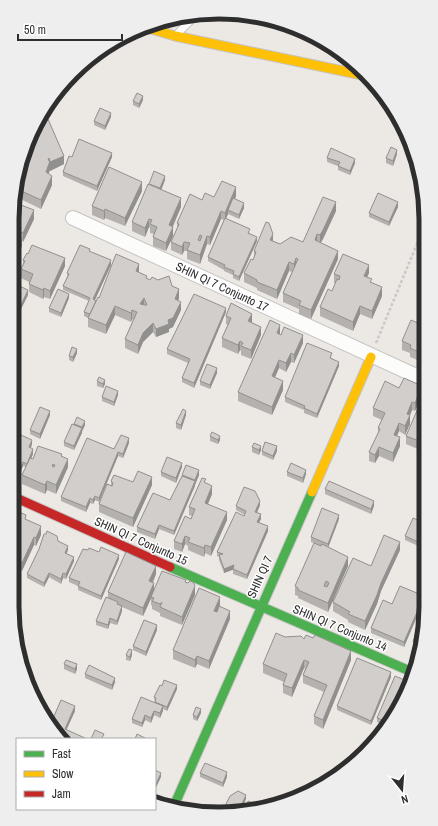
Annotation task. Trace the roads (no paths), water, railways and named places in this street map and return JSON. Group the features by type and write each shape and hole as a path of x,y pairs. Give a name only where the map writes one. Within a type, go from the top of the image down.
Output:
{"street":[{"path":"155,30 175,36 356,74"},
{"name":"SHIN QI 7 Conjunto 17","path":"73,218 371,357 419,377"},
{"name":"SHIN QI 7","path":"176,802 371,357"},
{"name":"SHIN QI 7 Conjunto 15","path":"19,499 260,607"},
{"name":"SHIN QI 7 Conjunto 14","path":"260,607 408,670"}],"lane":[{"path":"175,36 189,22"}]}
